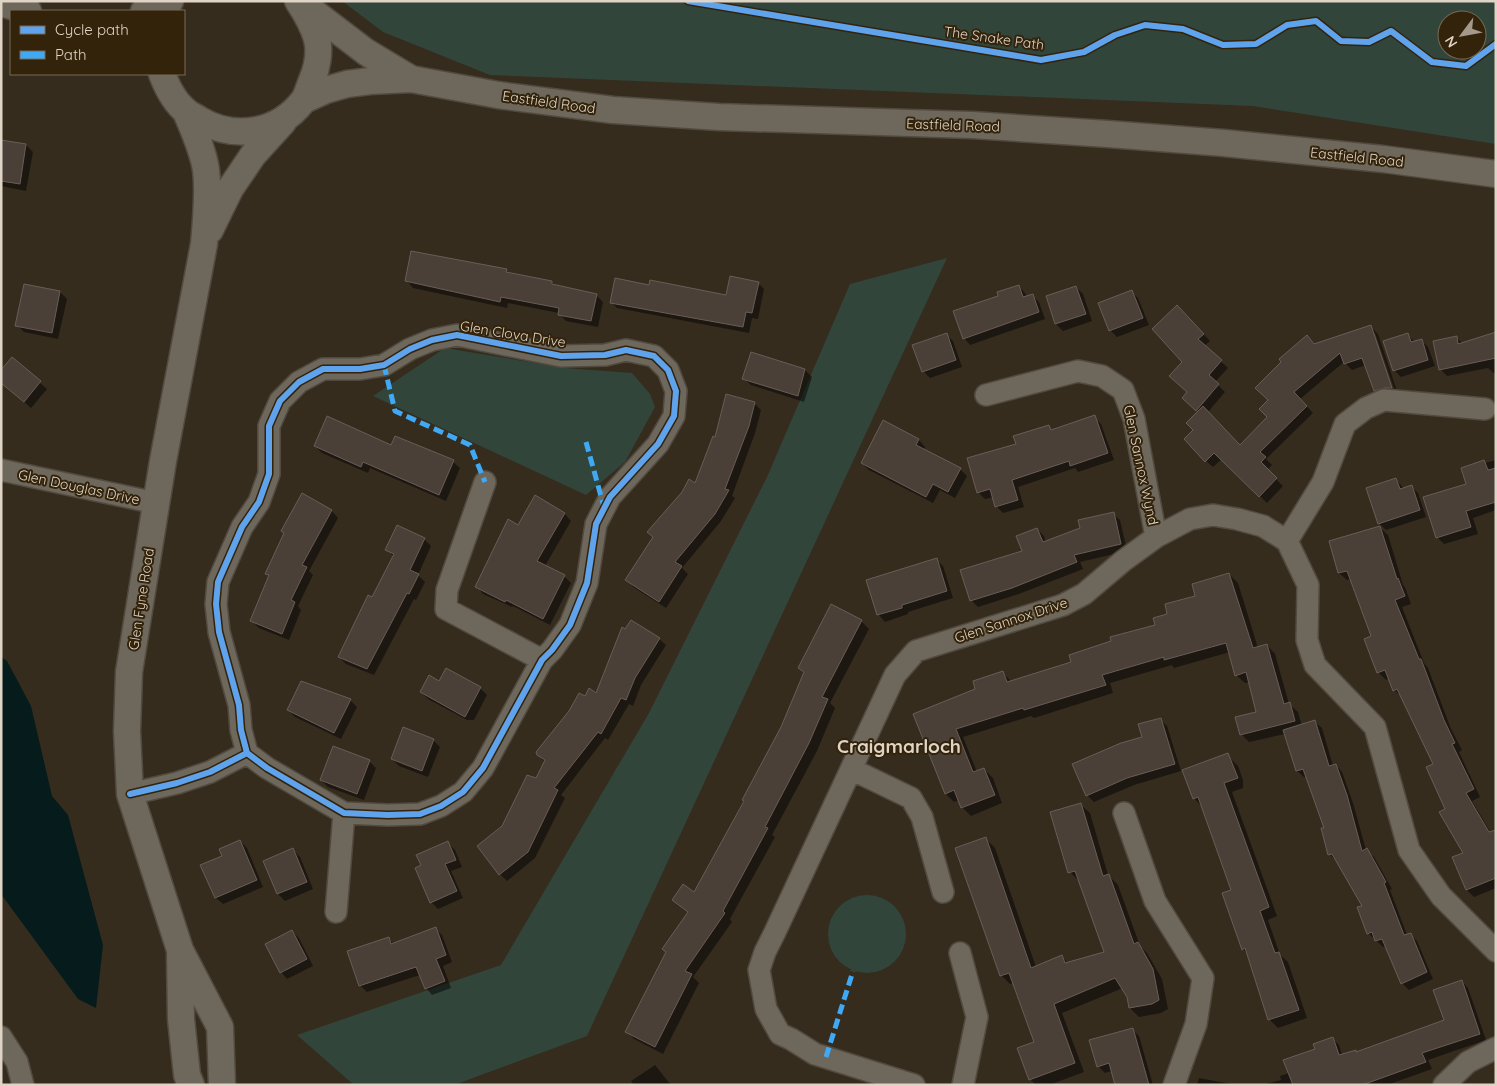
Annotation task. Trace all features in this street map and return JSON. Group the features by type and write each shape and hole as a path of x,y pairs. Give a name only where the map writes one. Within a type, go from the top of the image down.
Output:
{"street":[{"path":"147,10 170,1"},
{"path":"297,107 314,75 318,56 317,40 309,18 299,1"},
{"name":"Eastfield Road","path":"299,1 366,52 411,79"},
{"path":"1,3 25,10"},
{"path":"144,75 182,106"},
{"name":"Glen Fyne Road","path":"162,75 168,89 182,106 203,153 206,172 207,208 204,244 156,502 129,672 130,794 180,950 220,1027 222,1085"},
{"name":"Eastfield Road","path":"182,106 207,124 226,131 251,132 273,124 326,90 370,81 411,79 498,95 613,110 719,117 972,125 1108,134 1374,158 1496,174"},
{"name":"Glen Fyne Road","path":"204,244 230,189 253,155 297,107"},
{"name":"Glen Clova Drive","path":"457,336 561,356 605,355 626,350 654,356 668,370 676,390 674,416 658,444 610,497 596,524 587,583 570,624 552,650 542,660 483,768 464,792 442,806 420,814 388,816 344,813 267,768 247,753 240,730 239,705 219,632 216,604 218,582 242,527 258,502 269,474 269,426 280,401 299,382 323,369 360,369 384,365 410,349 432,340 457,336"},
{"name":"Glen Sannox Wynd","path":"986,395 1078,372 1102,376 1123,390 1134,420 1156,537"},
{"path":"1484,409 1384,400 1366,408 1346,424 1323,482 1287,541 1308,585 1307,640 1315,665 1375,727 1409,850 1441,896 1487,929 1496,951"},
{"name":"Glen Douglas Drive","path":"1,470 156,502"},
{"path":"485,482 446,590 446,609 542,660"},
{"name":"Glen Sannox Drive","path":"914,1085 815,1054 791,1038 780,1034 766,1010 759,970 764,952 895,675 916,651 1063,605 1084,594 1123,561 1156,537 1190,519 1213,514 1263,526 1287,541"},
{"path":"130,794 177,783 210,772 247,753"},
{"path":"851,769 911,798 922,817 943,892"},
{"path":"336,912 344,813"},
{"path":"1124,813 1155,901 1203,978 1196,1024 1174,1085"},
{"name":"Glen Fyne Road","path":"180,950 181,1019 187,1075 191,1085"},
{"path":"960,953 977,1017 962,1085"},
{"path":"1,1037 17,1062 23,1085"},
{"path":"1444,1085 1468,1062 1496,1048"}],"green space":[{"path":"342,1 1496,1 1496,144 1253,106 490,75 383,32"},
{"path":"947,258 587,1036 454,1085 354,1085 297,1035 501,965 649,713 767,477 850,284"},
{"path":"445,348 565,368 632,373 650,394 655,407 625,462 586,495 373,396"},
{"path":"867,895 882,898 895,906 903,919 906,934 903,949 895,962 882,970 867,973 852,970 839,962 831,949 828,934 831,919 839,906 852,898"}],"water":[{"path":"1,657 7,661 31,706 52,796 68,815 103,945 96,1008 78,999 1,894"}],"building":[{"path":"1,140 26,144 20,184 1,181"},
{"path":"411,251 507,269 506,272 552,281 552,284 597,294 591,321 558,315 559,308 501,297 500,302 405,281"},
{"path":"730,276 759,282 752,313 746,312 743,327 610,303 615,278 649,285 650,280 726,295"},
{"path":"24,284 60,291 52,333 15,326"},
{"path":"1019,285 1023,297 1033,294 1039,312 963,339 953,311 998,296 997,292"},
{"path":"1076,286 1086,314 1055,324 1046,296"},
{"path":"1132,290 1143,318 1109,331 1098,303"},
{"path":"1177,305 1204,334 1198,339 1222,360 1209,375 1219,384 1196,411 1182,398 1187,392 1169,376 1182,362 1152,329"},
{"path":"1371,325 1392,388 1374,391 1362,358 1344,364 1340,353 1294,392 1307,406 1260,452 1266,457 1261,462 1277,478 1259,497 1214,453 1205,462 1184,439 1193,430 1186,423 1203,406 1240,445 1267,417 1259,409 1268,400 1255,388 1281,362 1279,359 1307,335 1314,344"},
{"path":"1496,332 1496,358 1439,370 1433,341 1457,336 1458,344"},
{"path":"947,333 956,360 922,372 912,345"},
{"path":"1408,333 1411,342 1422,339 1428,360 1393,371 1383,341"},
{"path":"751,352 805,369 798,396 742,379"},
{"path":"12,357 41,381 24,402 1,383 1,370"},
{"path":"726,394 755,402 749,426 725,489 729,490 715,514 675,562 682,566 659,602 625,580 653,537 647,532 682,492 689,479 695,483 713,436 715,437"},
{"path":"1095,415 1108,453 1070,466 1069,461 1012,480 1018,500 995,507 990,489 977,493 967,458 1016,444 1013,436 1049,425 1051,430"},
{"path":"327,416 391,445 395,436 454,460 439,495 363,462 361,467 314,446"},
{"path":"883,420 919,439 916,445 961,468 948,492 933,484 926,497 861,463"},
{"path":"1484,460 1488,470 1496,468 1496,502 1466,511 1471,527 1436,538 1423,497 1466,484 1461,468"},
{"path":"1396,478 1400,489 1412,485 1420,510 1378,524 1366,488"},
{"path":"302,493 332,510 302,565 307,567 291,600 295,602 282,634 250,621 269,575 265,574 284,533 281,531"},
{"path":"535,495 565,513 537,561 565,575 543,619 475,587 508,519 518,525"},
{"path":"1114,512 1121,544 1074,555 1077,562 1012,588 970,601 960,570 1022,551 1016,536 1037,528 1043,542 1080,528 1078,520"},
{"path":"397,525 425,538 410,570 419,574 367,669 338,657 368,595 372,597 394,554 385,550"},
{"path":"1380,526 1397,579 1405,596 1395,600 1455,743 1452,744 1474,789 1466,793 1489,832 1496,830 1496,878 1466,890 1452,857 1463,853 1439,812 1445,809 1426,767 1433,764 1397,689 1393,691 1385,670 1377,673 1364,639 1371,636 1347,571 1338,573 1329,541"},
{"path":"937,558 947,591 877,615 866,580"},
{"path":"1229,573 1253,648 1267,644 1284,704 1290,702 1295,721 1240,735 1235,717 1256,712 1246,672 1235,676 1226,643 1164,660 1164,657 1102,675 1106,685 956,729 973,772 984,768 995,795 961,808 954,790 945,794 913,714 975,689 973,681 1003,671 1007,682 1071,662 1069,655 1111,641 1110,637 1155,625 1153,618 1167,614 1165,604 1195,596 1192,584"},
{"path":"831,604 862,620 822,697 828,699 809,743 765,827 768,828 723,911 725,913 685,971 692,974 655,1047 625,1032 666,952 662,949 688,912 672,900 683,884 694,892 744,801 742,800 781,727 804,672 798,668"},
{"path":"631,620 660,638 635,678 626,700 621,698 601,734 598,732 554,788 558,790 528,852 499,875 477,846 502,826 527,775 536,778 545,760 537,755 536,752 569,711 579,693 585,696 589,688 596,693 622,627 625,629"},
{"path":"446,668 481,687 465,717 420,692 429,675 439,681"},
{"path":"301,681 351,699 334,733 287,710"},
{"path":"1161,718 1175,764 1127,778 1086,796 1072,764 1121,743 1142,737 1138,724"},
{"path":"1315,720 1329,766 1336,764 1347,795 1362,851 1367,848 1386,882 1384,883 1404,935 1411,933 1427,972 1401,984 1382,939 1375,941 1372,932 1367,934 1357,907 1362,906 1332,854 1328,855 1321,828 1324,828 1303,769 1296,771 1283,730"},
{"path":"403,727 434,739 422,771 391,759"},
{"path":"333,746 370,760 357,794 320,780"},
{"path":"1228,753 1238,778 1224,783 1269,907 1260,911 1275,953 1279,952 1299,1010 1268,1020 1245,948 1242,950 1222,893 1231,890 1198,797 1193,799 1182,770"},
{"path":"1081,803 1103,876 1109,874 1134,944 1138,942 1153,969 1159,1000 1152,1004 1129,1008 1127,997 1115,978 1054,1004 1075,1063 1029,1080 1017,1048 1034,1042 1009,973 1000,976 955,848 986,837 1031,968 1062,955 1065,963 1104,952 1075,871 1068,873 1050,812"},
{"path":"240,840 257,880 215,898 200,865 222,856 219,849"},
{"path":"448,841 456,860 445,864 457,891 430,903 415,868 421,865 416,855"},
{"path":"293,848 307,882 277,894 263,861"},
{"path":"436,927 446,955 436,959 445,981 425,989 416,967 359,986 347,951 389,937 391,944"},
{"path":"292,930 307,959 280,973 265,944"},
{"path":"1462,980 1480,1034 1422,1053 1426,1062 1362,1085 1293,1085 1283,1060 1315,1049 1313,1044 1333,1037 1339,1055 1356,1050 1356,1052 1444,1020 1433,990"},
{"path":"1133,1028 1149,1085 1115,1085 1109,1063 1097,1067 1089,1040"}],"marked path":[{"path":"384,365 395,411 470,445 485,482"},
{"path":"586,442 604,507"},
{"path":"826,1057 853,971"}],"cycle path":[{"name":"The Snake Path","path":"688,1 1041,60 1084,52 1115,35 1145,25 1183,29 1223,45 1256,44 1287,25 1316,21 1341,41 1369,42 1391,31 1432,62 1466,66 1496,44"},
{"path":"130,794 177,783 210,772 247,753 267,768 344,813 420,814 441,806 463,792 483,768 542,660 552,650 570,625 587,583 596,524 610,497 658,444 674,416 676,391 668,370 654,356 626,350 605,355 561,356 457,335 432,340 410,349 384,365 360,369 323,369 299,382 280,401 269,426 269,474 259,502 242,527 218,582 216,604 219,632 239,705 241,730 247,753"}],"district":[{"name":"Craigmarloch","path":"899,746"}]}
